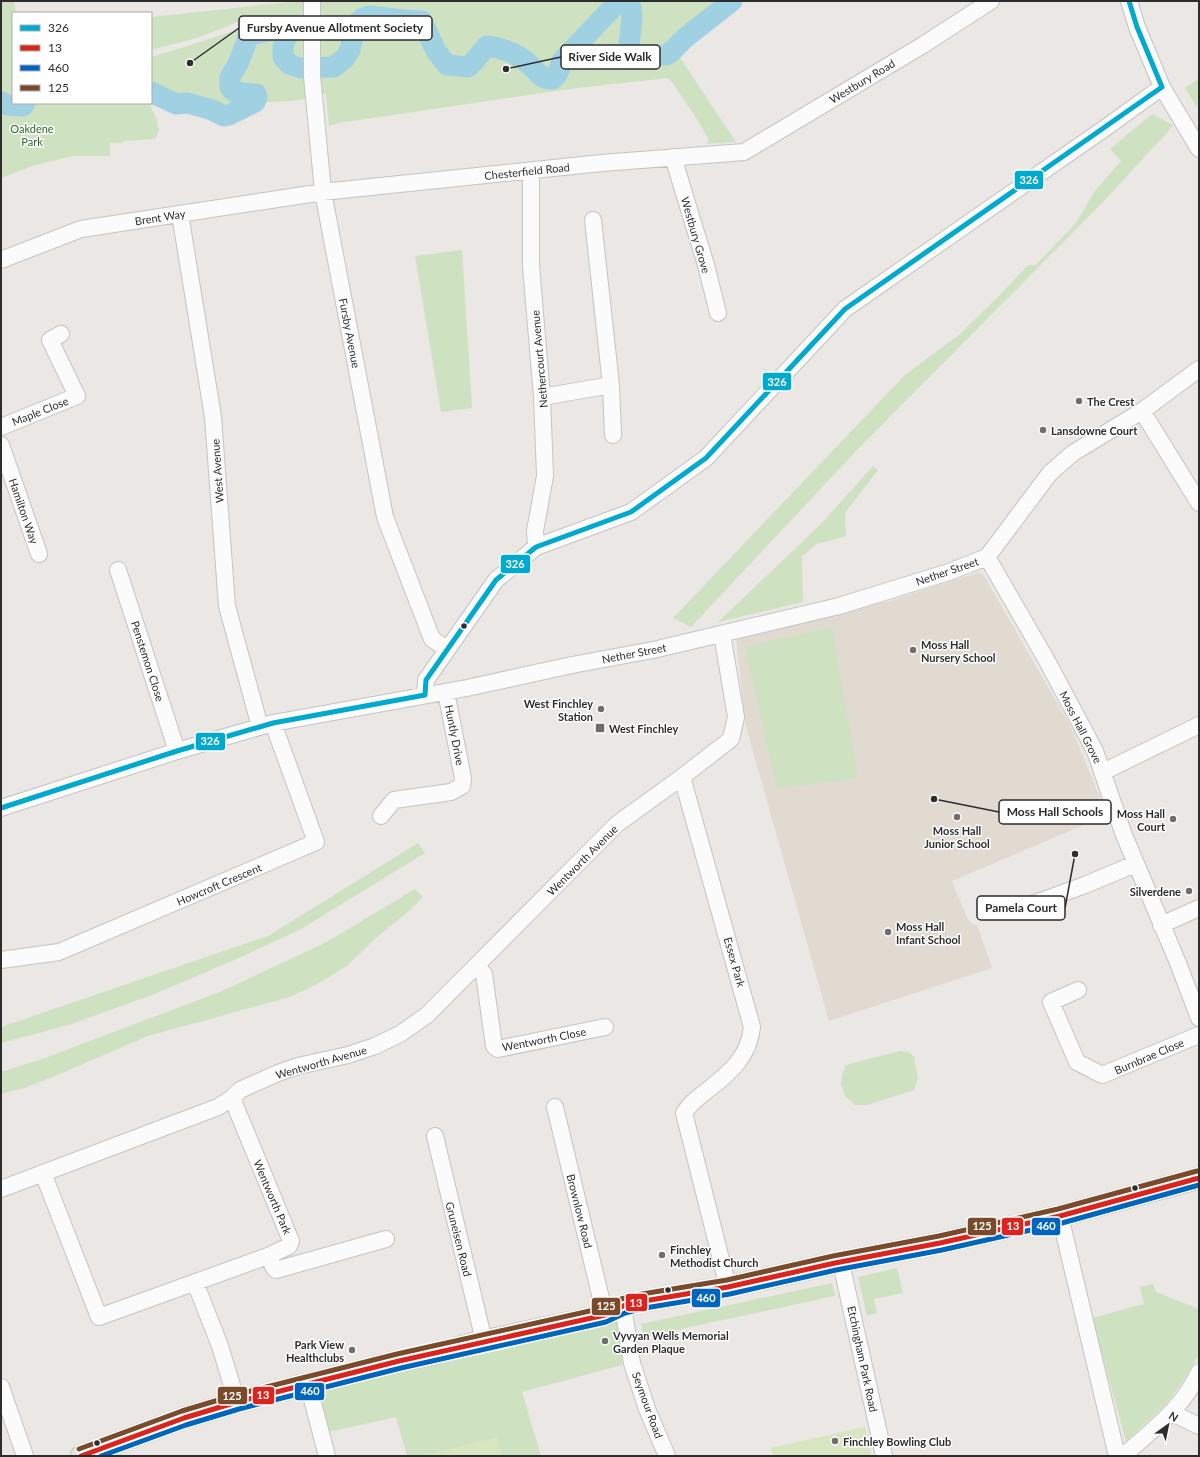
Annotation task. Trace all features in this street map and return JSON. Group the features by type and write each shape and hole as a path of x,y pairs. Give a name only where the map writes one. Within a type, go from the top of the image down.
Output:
{"main road":[{"path":"82,1456 184,1418 237,1402 400,1361 605,1315 623,1306 644,1301 728,1287 940,1243 1060,1216 1199,1178"}],"street":[{"name":"Fursby Avenue","path":"312,1 313,69 323,192 385,517 432,639 446,649"},
{"name":"Westbury Road","path":"730,153 744,152 923,45 991,1"},
{"path":"1129,1 1137,27 1162,87 1199,149"},
{"path":"425,695 426,680 446,649 496,580 536,547 631,512 706,458 845,309 1162,87"},
{"name":"Chesterfield Road","path":"323,192 602,163 730,153"},
{"name":"Westbury Grove","path":"674,157 706,265 718,313"},
{"name":"Nethercourt Avenue","path":"531,171 531,266 542,397 545,476 535,531 536,547"},
{"name":"Brent Way","path":"1,260 81,229 323,192"},
{"name":"West Avenue","path":"180,214 213,417 227,606 267,725"},
{"path":"593,220 611,385 613,435"},
{"name":"Maple Close","path":"1,427 77,396 50,340 61,334"},
{"name":"Nether Street","path":"1,808 177,751 267,725 446,692 572,665 653,650 839,606 948,572 987,557 1050,473 1073,453 1142,411 1199,369"},
{"path":"542,397 611,385"},
{"path":"1142,411 1199,503"},
{"name":"Hamilton Way","path":"1,445 39,554"},
{"name":"Moss Hall Grove","path":"987,557 1046,659 1095,751 1135,864 1199,1018"},
{"name":"Penstemon Close","path":"118,570 177,751"},
{"path":"682,777 731,739 736,717 717,635"},
{"name":"Huntly Drive","path":"381,816 394,800 451,792 462,786 464,778 446,692"},
{"name":"Howcroft Crescent","path":"1,960 59,952 316,842 267,725"},
{"path":"1103,772 1199,725"},
{"name":"Wentworth Avenue","path":"1,1189 218,1107 232,1098 240,1090 278,1073 298,1066 348,1055 375,1046 400,1034 427,1015 617,824 682,777"},
{"name":"Essex Park","path":"682,777 752,1027 751,1040 742,1058 712,1087 689,1105 684,1113 728,1287"},
{"path":"1027,906 1085,885 1135,864"},
{"path":"1161,925 1199,908"},
{"name":"Wentworth Close","path":"476,966 484,974 494,1046 498,1049 605,1027"},
{"name":"Burnbrae Close","path":"1078,990 1051,1002 1077,1062 1102,1075 1199,1035"},
{"name":"Wentworth Park","path":"43,1173 99,1317 268,1256 289,1246 292,1242 232,1098"},
{"name":"Brownlow Road","path":"555,1107 605,1315"},
{"name":"Gruneisen Road","path":"435,1136 484,1341"},
{"path":"1060,1216 1117,1456"},
{"path":"268,1256 276,1270 386,1240"},
{"name":"Etchingham Park Road","path":"842,1263 884,1456"},
{"path":"195,1282 220,1346 237,1402"},
{"name":"Seymour Road","path":"623,1306 632,1363 647,1409 667,1456"},
{"path":"1123,1456 1172,1413 1196,1379 1199,1372"},
{"path":"308,1384 327,1456"},
{"path":"1,1387 25,1456"},
{"path":"1172,1413 1199,1426"}],"shaded area":[{"path":"979,572 983,574 1071,727 1107,815 952,881 968,920 974,925 977,925 992,968 829,1021 745,723 736,639 893,600"}],"green space":[{"name":"Oakdene Park","path":"1,1 14,1 16,12 12,12 12,104 149,104 156,118 159,131 155,139 110,143 110,156 74,156 32,166 1,178"},
{"path":"299,1 736,1 677,53 736,142 706,144 709,141 708,138 669,78 577,88 338,123 329,126 326,93 302,100 259,103 254,109 244,111 243,113 228,120 213,112 190,109 189,106 176,107 161,99 152,97 152,57 242,28 240,21 197,38 152,50 152,17"},
{"path":"1199,78 1199,105 1197,107 1185,88"},
{"path":"1152,114 1173,125 1105,200 857,450 691,627 673,618 905,375 960,334 1028,265 1036,265 1076,223 1094,192 1121,161 1110,149"},
{"path":"462,250 472,408 441,412 415,256"},
{"path":"873,466 878,470 845,513 846,536 817,544 802,556 803,602 718,622 820,525"},
{"path":"832,627 858,778 777,789 745,647"},
{"path":"418,843 425,853 301,929 239,958 157,993 69,1025 1,1043 1,1027 268,936"},
{"path":"415,889 423,897 409,911 377,937 348,965 321,982 290,997 148,1036 53,1077 21,1089 1,1094 1,1072 45,1058 222,991 325,943"},
{"path":"900,1051 909,1052 914,1057 918,1078 914,1090 867,1105 855,1105 845,1096 841,1084 846,1065"},
{"path":"897,1268 903,1293 874,1299 877,1313 867,1316 858,1277"},
{"path":"832,1283 835,1296 644,1337 641,1324"},
{"path":"1153,1284 1156,1292 1199,1309 1199,1355 1182,1383 1164,1406 1126,1441 1092,1318 1144,1304 1140,1287"},
{"path":"619,1320 622,1365 522,1392 541,1456 407,1456 396,1417 329,1432 325,1430 316,1393"},
{"name":"Finchley Bowling Club","path":"865,1427 871,1456 773,1456 771,1448"},
{"path":"497,1437 502,1456 431,1456 430,1454"}],"waterway":[{"path":"152,92 176,104 188,103 212,110 224,116 229,115 255,102 257,97 256,94 235,92 230,87 230,77 238,64 249,35 283,28 288,33 283,46 283,57 289,64 300,68 334,67 345,58 350,50 356,24 363,18 370,16 422,21 436,51 447,65 468,67 487,46 491,46 516,55 527,62 543,77 553,79 558,73 562,61 616,4 627,2 631,7 632,17 629,47 632,52 638,56 666,55 670,53 686,37 732,1"},
{"path":"1,102 7,105 23,106 24,104"}],"transit line":[{"name":"326","path":"1129,1 1137,27 1162,87"},
{"name":"326","path":"425,695 426,680 496,580 536,547 631,512 706,458 845,309 1162,87"},
{"name":"326","path":"1,808 177,751 273,723 425,695"},
{"name":"125","path":"79,1449 182,1411 235,1395 397,1354 603,1308 621,1299 642,1294 727,1280 833,1256 939,1236 1058,1209 1197,1171"},
{"name":"13","path":"81,1456 184,1418 237,1402 399,1361 605,1315 623,1306 644,1301 728,1287 835,1263 940,1243 1060,1216 1199,1178"},
{"name":"460","path":"101,1456 186,1425 239,1409 401,1368 606,1322 625,1313 645,1308 730,1294 836,1270 942,1250 1062,1223 1199,1185"}],"place":[{"name":"Fursby Avenue Allotment Society","path":"190,63"},
{"name":"River Side Walk","path":"506,69"},
{"name":"The Crest","path":"1079,401"},
{"name":"Lansdowne Court","path":"1043,430"},
{"name":"Moss Hall Nursery School","path":"913,650"},
{"name":"West Finchley Station","path":"601,709"},
{"name":"West Finchley","path":"600,728"},
{"name":"Moss Hall Schools","path":"934,799"},
{"name":"Moss Hall Junior School","path":"957,817"},
{"name":"Moss Hall Court","path":"1173,819"},
{"name":"Pamela Court","path":"1075,854"},
{"name":"Silverdene","path":"1189,891"},
{"name":"Moss Hall Infant School","path":"888,932"},
{"name":"Finchley Methodist Church","path":"662,1255"},
{"name":"Vyvyan Wells Memorial Garden Plaque","path":"605,1341"},
{"name":"Park View Healthclubs","path":"352,1350"},
{"name":"Finchley Bowling Club","path":"835,1441"}]}
